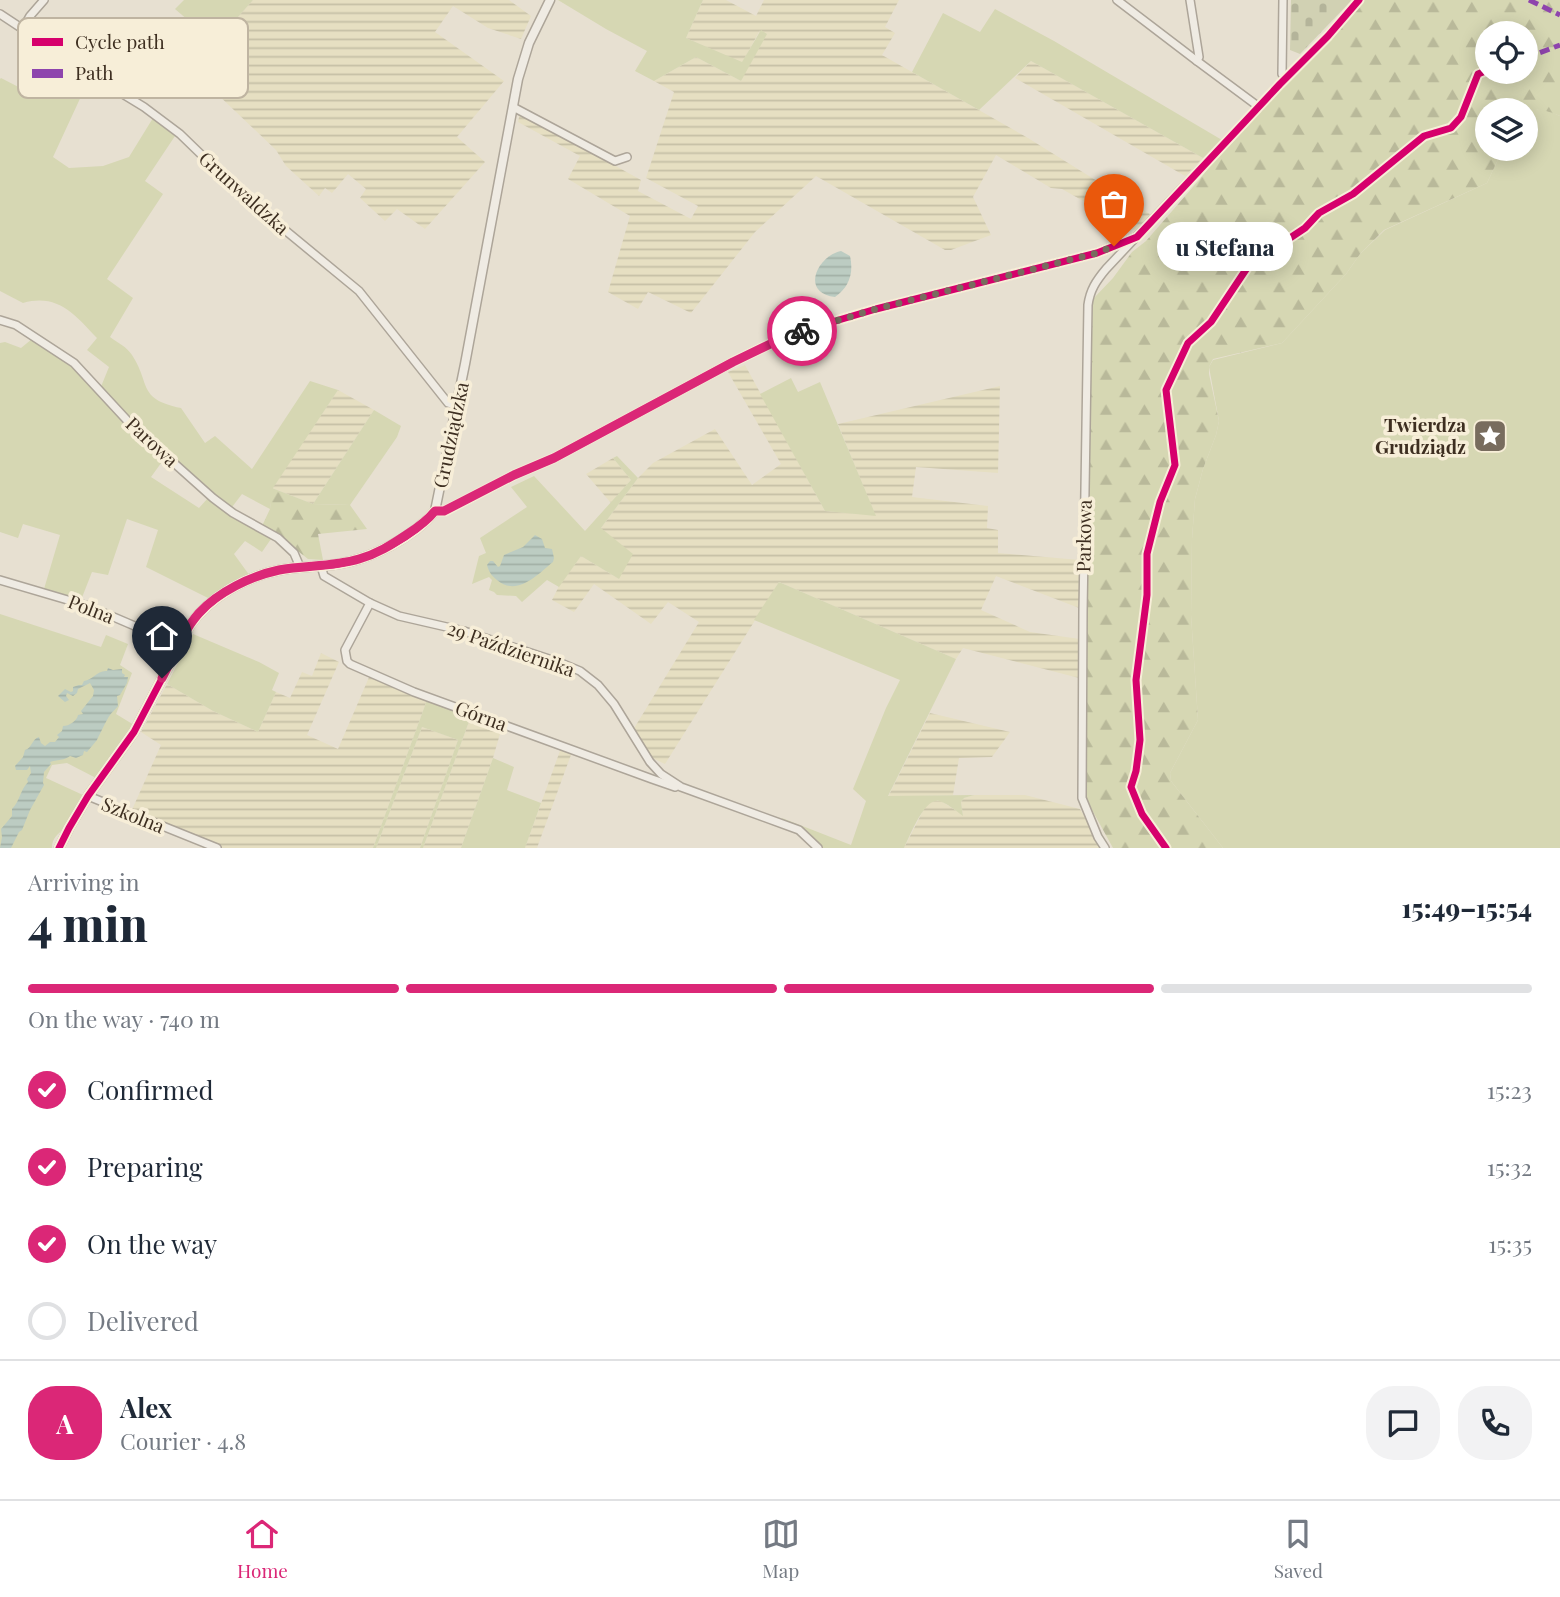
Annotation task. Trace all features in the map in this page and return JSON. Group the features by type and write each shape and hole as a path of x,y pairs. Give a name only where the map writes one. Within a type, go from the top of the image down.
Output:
{"street":[{"path":"29,18 44,0"},
{"name":"Grudziądzka","path":"59,848 88,796 134,732 198,614 218,597 251,579 277,570 360,559 387,548 428,520 435,511 523,61 536,26 550,0"},
{"path":"1117,0 1259,107"},
{"path":"1190,0 1199,57 1197,61"},
{"path":"1283,0 1282,74 1286,78"},
{"name":"Parkowa","path":"1105,848 1082,798 1089,294 1096,282 1137,237 1359,0"},
{"name":"Grunwaldzka","path":"0,14 18,27"},
{"name":"Grunwaldzka","path":"130,98 180,134 246,198 359,291 448,403 457,406"},
{"path":"513,107 615,161 627,157"},
{"path":"435,511 444,511 554,458 789,335 876,309 1097,253 1137,237"},
{"name":"Parowa","path":"0,320 16,325 74,363 149,444 233,513 278,538 294,553 300,567"},
{"name":"29 Października","path":"321,566 324,576 370,603 399,616 464,631 580,671 598,685 614,704 650,762 661,774 678,785 799,830 817,848"},
{"name":"Polna","path":"0,580 88,607 179,645"},
{"name":"Górna","path":"370,603 345,650 350,664 426,696 675,787 678,785"},
{"name":"Szkolna","path":"88,796 218,848"}],"shaded area":[{"path":"253,0 509,0 531,16 521,39 488,28 453,6 435,32 504,81 457,137 485,162 425,229 397,209 385,221 360,198 366,189 348,174 332,193 325,188 319,196 286,166 276,150 221,98 248,98 248,18 237,18"},
{"path":"703,0 726,0 756,16 764,0 899,0 885,27 895,33 882,55 1028,138 1150,214 1136,231 1062,189 1051,188 996,155 973,197 991,235 945,250 816,176 755,232 691,313 648,292 638,309 608,292 630,216 568,179 580,156 518,122 520,113 641,180 638,191 691,219 698,206 646,178 674,92 654,81 696,57 741,81 760,30 742,63 686,38"},
{"path":"1031,61 1203,158 1185,176 1015,78"},
{"path":"841,251 850,256 851,274 844,289 835,297 818,289 816,274 825,260"},
{"path":"745,365 825,511 875,515 838,424 1000,386 998,473 916,467 912,497 988,506 987,528 998,530 998,553 1080,560 1079,608 996,576 981,610 1030,632 1080,639 1079,678 963,648 956,659 779,582 665,764 652,758 633,730 699,622 668,602 651,624 594,584 574,612 552,600 581,556 619,579 601,528 638,478 653,463 715,429 752,485 781,464 728,372"},
{"path":"338,390 374,410 313,504 272,488"},
{"path":"613,458 631,480 611,503 586,474"},
{"path":"535,535 542,539 545,548 552,549 553,562 534,578 519,585 504,585 493,577 487,565 490,561 500,566 504,555 523,547"},
{"path":"321,653 339,662 307,735 338,749 370,675 427,700 373,848 223,848 131,812 161,745 141,732 167,684 213,711 258,732 276,692 290,698 302,672 312,676"},
{"path":"108,668 122,669 124,677 128,677 127,683 117,696 118,706 87,752 84,751 83,755 76,758 70,756 50,762 44,772 44,785 22,830 11,848 0,848 1,829 12,816 12,809 31,773 30,766 27,770 16,770 15,766 37,738 39,737 45,746 55,742 63,726 83,714 81,711 93,696 94,690 90,683 78,689 73,696 67,693 69,700 65,702 58,696 65,689 73,691 73,687 82,685 84,681 107,671"},
{"path":"930,713 1010,732 992,757 959,758 953,795 888,797"},
{"path":"471,716 502,727 461,848 423,848"},
{"path":"422,727 458,740 420,848 376,848"},
{"path":"561,748 572,752 537,848 525,848"},
{"path":"974,795 1025,795 1080,809 1102,848 904,848 926,805 941,801 963,815 961,802"}],"green space":[{"path":"184,0 253,0 237,18 186,18 175,9"},
{"path":"558,0 703,0 686,38 742,62 761,30 767,34 741,81 696,57 654,81 635,71 647,51"},
{"path":"1291,0 1352,0 1300,54 1290,50"},
{"path":"1362,0 1560,0 1560,116 1538,110 1538,98 1475,98 1475,161 1497,161 1487,183 1384,230 1282,343 1213,359 1209,374 1219,421 1195,499 1192,539 1191,615 1198,720 1170,773 1171,781 1223,848 1113,848 1086,799 1089,310 1093,299 1132,252 1146,241 1228,144"},
{"path":"995,9 1222,140 1203,158 1031,61 979,110 912,72 943,13 980,32"},
{"path":"1,78 18,87 18,98 80,98 53,157 69,168 103,166 129,157 153,118 175,136 145,181 163,194 107,279 133,298 110,337 132,355 151,395 157,400 181,408 205,443 215,436 252,469 310,381 338,390 273,488 270,509 242,494 229,511 271,539 262,552 245,541 234,554 250,576 208,598 146,567 158,530 127,519 108,575 92,572 81,600 44,589 60,535 23,524 18,538 0,532 0,343 5,342 21,348 32,339 66,361 98,394 109,367 87,350 97,338 65,308 46,301 23,303 0,291","holes":["164,459 208,498 199,508 151,477"]},
{"path":"1538,109 1544,109 1560,116 1560,848 1223,848 1171,781 1170,773 1198,720 1191,615 1192,539 1195,499 1219,421 1209,367 1213,360 1282,343 1346,274 1360,254 1385,230 1487,183 1497,161 1538,161"},
{"path":"791,378 798,392 820,382 876,516 825,511 760,394"},
{"path":"374,410 401,426 397,437 350,505 313,504"},
{"path":"617,456 638,478 601,528 633,554 619,579 581,556 559,587 547,580 522,602 516,596 497,595 489,590 492,580 489,577 472,584 479,556 486,553 480,538 527,507 511,487 534,476 585,531 631,480 613,458"},
{"path":"272,488 313,504 350,505 367,529 318,534 323,560 308,559 262,526 270,509"},
{"path":"779,582 956,659 888,796 974,795 961,802 963,816 945,803 933,802 923,811 904,848 818,848 785,827 782,818 851,845 866,801 853,789 900,680 754,620"},
{"path":"0,614 101,647 106,635 128,644 120,665 132,673 116,714 134,725 96,778 67,763 52,765 46,778 83,795 67,824 54,839 52,848 0,848"},
{"path":"193,634 279,673 272,690 276,692 258,732 213,711 167,684"},
{"path":"427,700 471,716 423,848 420,848 458,740 422,727 376,848 373,848"},
{"path":"493,758 514,767 507,790 541,803 525,848 461,848"}],"marked path":[{"path":"1529,0 1560,15"},
{"path":"1538,53 1560,45"}],"cycle path":[{"path":"59,848 88,796 134,732 190,625 208,605 230,589 267,573 338,564 378,552 416,530 435,511 445,511 514,475 554,458 788,335 876,309 1097,253 1137,237 1359,0"},
{"path":"1166,848 1142,814 1131,787 1140,740 1136,680 1147,595 1147,554 1160,502 1175,465 1166,390 1188,343 1211,322 1263,248 1284,242 1305,228 1319,213 1353,194 1424,136 1451,128 1461,117 1475,82"}],"way so far":[{"path":"802,331 876,309 1097,253 1114,246"}],"place":[{"name":"u Stefana","path":"1114,246"},
{"name":"Twierdza Grudziądz","path":"1490,436"}],"route":[{"path":"162,678 198,614 229,590 277,570 341,564 374,554 428,520 435,511 444,511 554,458 733,362 802,331"}]}
